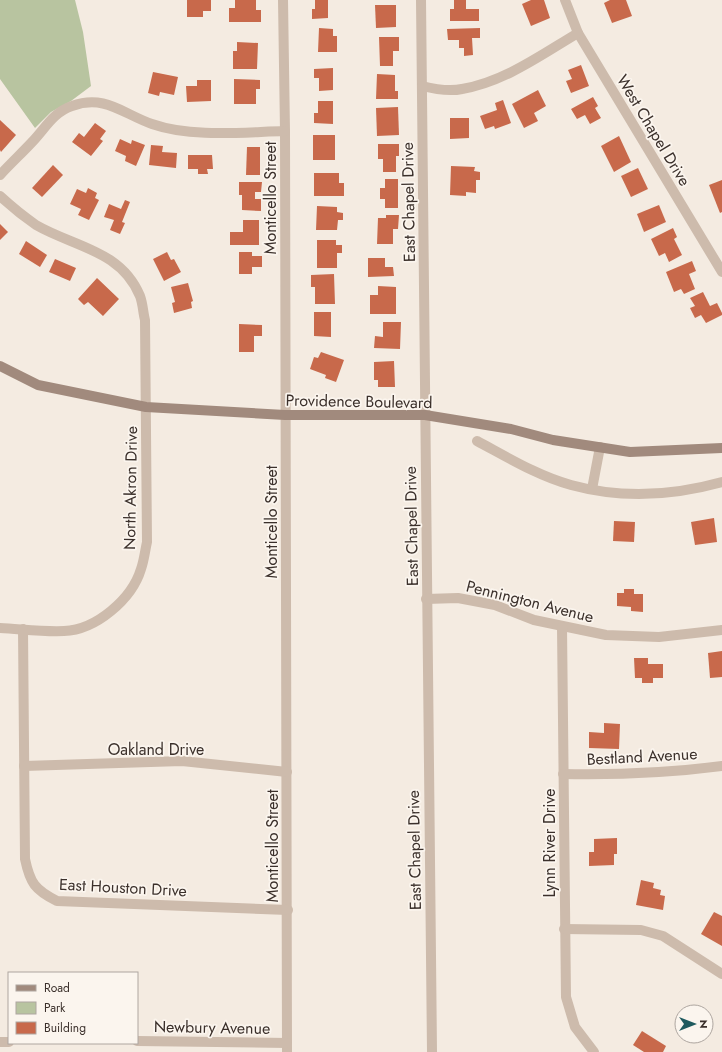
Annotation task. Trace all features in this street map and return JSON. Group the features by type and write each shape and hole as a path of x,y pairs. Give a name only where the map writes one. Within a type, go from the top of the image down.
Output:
{"main road":[{"name":"Providence Boulevard","path":"0,366 38,385 146,407 285,415 425,415 458,419 511,429 553,440 630,452 722,448"}],"street":[{"name":"Monticello Street","path":"283,0 285,132 288,910 287,1048"},
{"name":"East Chapel Drive","path":"421,0 426,599 432,1052"},
{"name":"West Chapel Drive","path":"565,0 578,33 722,272"},
{"path":"422,86 438,90 461,90 495,81 578,33"},
{"path":"0,175 54,116 72,106 86,103 100,103 115,106 152,124 189,132 285,132"},
{"name":"North Akron Drive","path":"0,196 15,210 37,225 108,258 126,274 140,297 145,320 147,542 141,571 125,598 111,612 84,627 65,631 0,628"},
{"path":"477,441 545,476 571,485 592,489 641,496 672,493 722,482"},
{"path":"592,489 600,447"},
{"name":"Pennington Avenue","path":"426,599 458,598 495,605 534,620 562,627 606,634 659,637 722,630"},
{"name":"Lynn River Drive","path":"562,627 564,929 566,997 576,1027 594,1052"},
{"name":"East Houston Drive","path":"23,629 25,858 28,875 40,892 57,900 288,910"},
{"name":"Oakland Drive","path":"24,766 182,761 287,772"},
{"name":"Bestland Avenue","path":"563,774 629,775 677,772 722,766"},
{"path":"564,929 641,930 663,936 722,974"},
{"name":"Newbury Avenue","path":"138,1041 287,1048"}],"green space":[{"path":"0,0 75,0 83,32 91,86 71,101 51,112 35,128 0,79"}],"building":[{"path":"187,0 211,0 211,11 203,11 203,17 187,17"},
{"path":"235,0 256,0 256,10 261,10 261,22 229,22 229,8 235,8"},
{"path":"315,0 328,0 328,18 312,19 312,9 315,9"},
{"path":"454,0 466,0 466,9 479,9 479,21 450,21 450,9 454,9"},
{"path":"531,0 544,0 550,18 531,26 522,4"},
{"path":"610,0 626,0 632,16 612,23 604,3"},
{"path":"375,5 396,5 396,27 376,28"},
{"path":"319,28 333,29 333,36 337,36 337,52 318,52"},
{"path":"480,28 480,38 472,38 473,55 464,56 464,48 459,48 459,40 448,40 447,29"},
{"path":"379,37 399,37 399,51 393,51 393,66 380,66"},
{"path":"237,42 258,43 257,69 233,69 233,51 237,51"},
{"path":"581,65 589,86 571,93 566,81 572,79 568,70"},
{"path":"333,68 333,90 319,91 319,78 314,78 314,69"},
{"path":"153,72 178,77 174,95 160,92 159,96 148,93"},
{"path":"377,74 395,75 395,91 398,91 398,99 376,99"},
{"path":"234,79 260,80 260,89 256,89 256,104 234,104"},
{"path":"197,80 211,80 211,101 187,102 186,86 197,86"},
{"path":"538,90 546,106 534,113 538,121 524,128 512,104"},
{"path":"593,97 598,106 595,108 601,118 590,124 585,115 577,119 571,109"},
{"path":"503,100 511,123 495,129 494,126 485,129 480,116 497,110 495,103"},
{"path":"318,101 333,101 333,124 314,123 314,113 318,113"},
{"path":"398,107 399,135 377,136 376,108"},
{"path":"450,118 469,118 469,138 450,139"},
{"path":"0,120 16,135 1,152 0,150"},
{"path":"95,123 106,131 100,139 103,141 91,156 72,142 79,133 84,137"},
{"path":"313,135 335,135 335,160 313,160"},
{"path":"619,136 631,162 614,172 601,146"},
{"path":"120,139 131,144 132,140 145,145 136,166 125,161 126,156 115,151"},
{"path":"378,144 399,144 399,156 396,156 396,172 383,172 383,159 378,159"},
{"path":"151,145 163,146 162,152 177,153 176,168 149,165"},
{"path":"247,147 260,147 260,175 246,175"},
{"path":"188,155 212,155 213,169 207,169 208,174 198,174 198,169 188,169"},
{"path":"53,165 63,175 42,197 32,188"},
{"path":"451,166 475,167 474,171 480,172 480,180 476,180 476,193 466,192 466,196 450,195"},
{"path":"638,168 648,189 631,197 621,176"},
{"path":"314,173 339,173 339,183 344,183 344,196 314,196"},
{"path":"385,179 398,179 398,208 385,208 385,199 380,199 380,188 385,188"},
{"path":"722,180 722,212 720,213 709,185"},
{"path":"239,182 262,182 261,192 255,192 255,199 261,199 261,211 242,210 242,195 239,195"},
{"path":"88,188 97,193 95,198 99,200 89,220 78,215 81,209 70,204 77,189 86,193"},
{"path":"125,200 130,202 122,222 125,223 120,234 110,230 114,220 104,217 109,204 121,209"},
{"path":"659,205 666,222 644,232 637,214"},
{"path":"317,206 337,207 337,212 343,213 343,220 338,220 337,230 316,230"},
{"path":"386,215 399,215 398,229 393,229 393,244 377,244 378,218 386,218"},
{"path":"243,220 259,220 259,245 230,245 230,232 243,232"},
{"path":"0,224 8,232 0,240"},
{"path":"673,228 677,237 674,239 682,255 669,262 665,253 659,256 651,239"},
{"path":"317,240 336,240 336,245 342,245 342,253 337,253 337,268 317,268"},
{"path":"26,241 47,255 40,267 19,254"},
{"path":"167,252 171,260 174,259 181,272 164,281 153,259"},
{"path":"239,252 252,252 252,256 262,256 262,267 252,267 252,274 239,274"},
{"path":"368,258 385,258 385,267 393,267 394,276 368,277"},
{"path":"55,259 76,268 70,281 49,272"},
{"path":"692,261 696,271 689,274 695,289 684,294 681,289 674,292 666,272"},
{"path":"334,274 335,304 315,304 315,287 311,287 311,275"},
{"path":"97,278 119,299 103,316 88,302 84,305 78,299"},
{"path":"188,283 193,301 191,302 192,308 174,313 172,303 175,302 171,287"},
{"path":"378,286 396,287 396,314 370,314 370,295 378,295"},
{"path":"703,292 710,306 717,303 722,313 722,315 706,323 701,315 695,318 690,308 695,306 690,298"},
{"path":"314,312 331,312 331,337 314,336"},
{"path":"383,322 401,322 400,349 374,348 375,336 383,337"},
{"path":"239,324 262,325 262,336 254,336 254,352 239,352"},
{"path":"321,352 344,360 336,382 325,378 326,375 310,369 314,357 318,358"},
{"path":"394,361 395,387 378,387 378,380 374,380 374,362"},
{"path":"714,518 717,542 695,545 691,522"},
{"path":"614,521 635,522 634,542 613,541"},
{"path":"624,589 634,589 634,594 643,594 643,612 631,611 631,607 617,606 617,593 624,593"},
{"path":"722,651 722,677 710,678 708,653"},
{"path":"634,658 648,658 648,664 663,664 663,678 653,678 653,683 642,683 642,678 635,678"},
{"path":"604,723 620,724 619,749 589,748 589,732 604,733"},
{"path":"617,838 617,854 614,854 614,865 589,866 589,852 594,852 594,839"},
{"path":"641,880 654,883 653,888 661,890 660,895 665,896 663,910 636,905"},
{"path":"714,912 722,916 722,946 701,934"},
{"path":"642,1031 666,1046 663,1052 644,1052 633,1045"}]}
